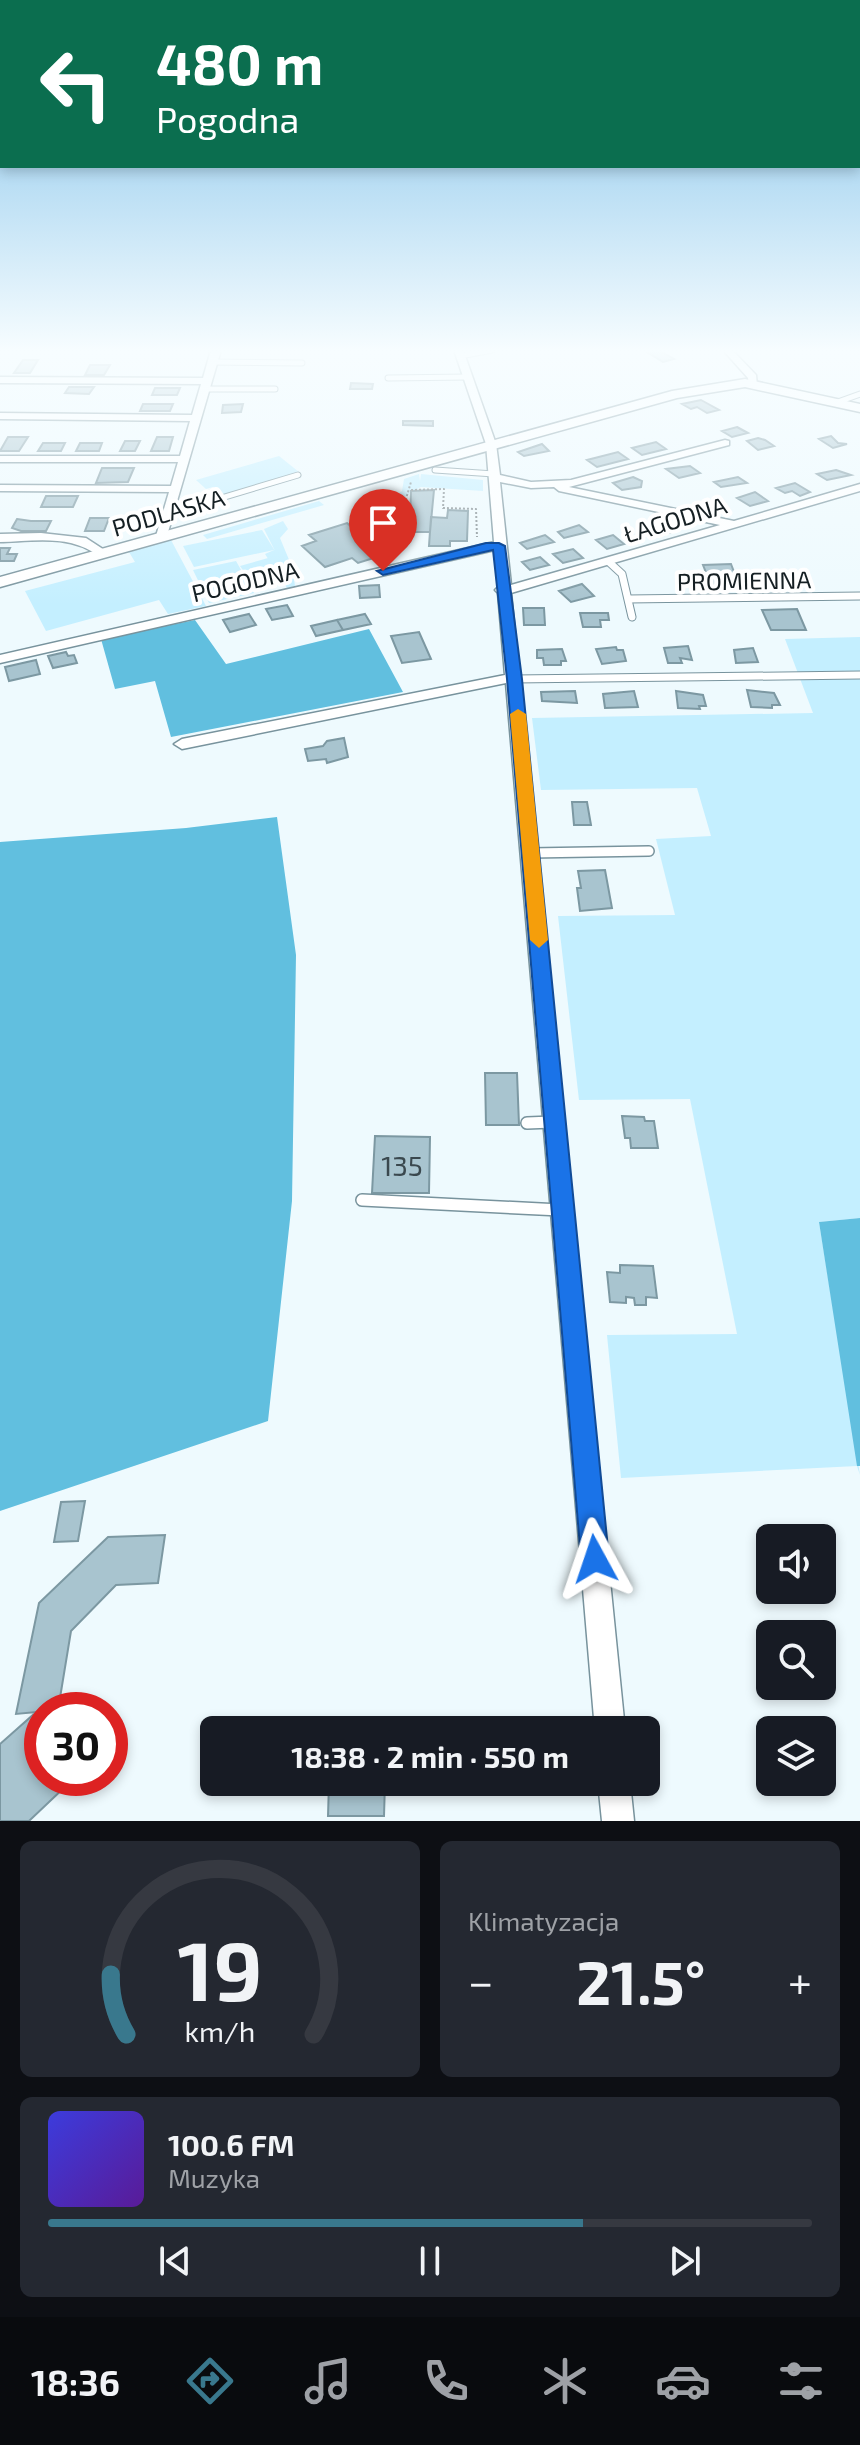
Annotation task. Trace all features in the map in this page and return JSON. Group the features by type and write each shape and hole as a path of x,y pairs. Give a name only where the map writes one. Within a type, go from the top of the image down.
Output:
{"street":[{"path":"162,536 191,435"},
{"path":"488,435 494,475 502,590 515,679 609,1716"},
{"name":"PODLASKA","path":"0,582 524,435"},
{"path":"550,485 571,483 725,443"},
{"path":"0,459 183,459"},
{"path":"494,475 736,524"},
{"name":"ŁAGODNA","path":"502,590 524,587 860,487"},
{"path":"0,488 174,489"},
{"path":"0,538 79,539 93,543 103,553"},
{"name":"POGODNA","path":"0,659 486,546 499,546"},
{"path":"182,744 498,679 515,679"},
{"path":"615,1796 618,1821"}],"lane":[{"path":"435,470 494,475"},
{"path":"168,514 298,475"},
{"path":"609,562 622,574 632,617"},
{"name":"PROMIENNA","path":"628,599 860,596"},
{"path":"515,679 860,675"},
{"path":"531,853 649,851"},
{"path":"527,1123 556,1122"},
{"path":"362,1200 564,1210"}],"path":[{"path":"400,519 411,487 444,489 443,508 476,509 478,541"},
{"path":"369,533 352,517 377,509 383,513 402,509"},
{"path":"363,535 350,524 365,529"}],"shaded area":[{"path":"279,456 299,472 223,495 213,487 206,489 196,480"},
{"path":"419,474 420,481 421,474 483,480 483,491 421,487 387,509 382,511 379,508 402,491 404,479"},
{"path":"319,501 324,505 207,539 203,535"},
{"path":"283,521 288,529 280,538 292,567 295,586 287,588 265,554 274,550 194,567 183,546 262,530 275,551 264,529"},
{"path":"171,540 206,606 168,614 159,600 46,631 25,591 135,562 129,552"},
{"path":"268,558 284,585 256,589 240,566"},
{"path":"236,561 254,593 209,603 193,570"},
{"path":"195,620 226,664 369,629 403,692 171,737 155,681 115,689 101,639"},
{"path":"860,637 860,1218 819,1222 860,1475 857,1466 621,1478 607,1335 737,1334 690,1099 579,1100 558,916 675,915 656,839 711,836 697,788 541,790 532,718 813,713 785,639"},
{"path":"277,817 296,955 292,1201 268,1421 0,1511 0,842 186,828"},
{"path":"860,1218 860,1466 857,1466 819,1222"}],"building":[{"path":"831,436 838,443 847,444 833,448 819,439"},
{"path":"8,437 28,437 19,451 0,451"},
{"path":"157,437 173,437 169,451 151,451"},
{"path":"758,438 774,446 758,450 747,441"},
{"path":"125,441 140,441 135,451 120,451"},
{"path":"656,442 666,449 642,455 632,448"},
{"path":"43,443 65,443 61,451 38,451"},
{"path":"80,443 102,443 99,451 76,451"},
{"path":"542,444 549,451 524,456 518,452"},
{"path":"618,452 628,459 597,467 587,460"},
{"path":"690,466 700,473 679,478 666,469"},
{"path":"102,468 134,468 128,482 96,483"},
{"path":"836,470 851,475 827,480 817,474"},
{"path":"633,477 642,481 641,487 622,490 613,483"},
{"path":"738,477 747,483 721,487 714,482"},
{"path":"795,483 810,492 800,496 776,488"},
{"path":"434,490 430,532 394,532 408,543 392,549 356,519 377,513 387,522 400,519 410,522 411,491"},
{"path":"755,492 768,501 750,506 737,498"},
{"path":"46,496 78,496 73,507 41,507"},
{"path":"448,510 468,511 467,541 450,541 450,546 429,546 431,517 447,518"},
{"path":"90,518 109,518 104,531 85,531"},
{"path":"17,519 51,521 46,531 21,531 12,528"},
{"path":"660,521 675,531 657,537 643,527"},
{"path":"347,523 383,555 358,563 352,558 325,567 302,546 316,541 309,535"},
{"path":"579,525 588,532 564,538 558,532"},
{"path":"545,535 554,542 527,549 520,543"},
{"path":"613,535 624,544 607,549 596,540"},
{"path":"0,548 10,548 7,554 17,554 14,561 0,561"},
{"path":"573,549 583,558 563,563 553,554"},
{"path":"540,557 549,565 530,570 522,562"},
{"path":"731,564 739,585 711,585 703,565"},
{"path":"582,584 594,596 571,602 559,591"},
{"path":"379,585 380,597 360,598 359,586"},
{"path":"287,605 293,616 272,620 266,609"},
{"path":"523,608 544,608 545,625 524,625"},
{"path":"797,609 806,630 771,630 762,610"},
{"path":"580,613 608,613 609,620 600,620 601,627 583,627"},
{"path":"249,614 256,625 230,632 223,620"},
{"path":"365,614 371,624 343,630 337,620"},
{"path":"337,620 343,630 316,636 311,626"},
{"path":"419,632 431,659 402,663 391,636"},
{"path":"688,646 692,660 680,658 682,663 668,663 664,648"},
{"path":"616,647 623,650 626,661 602,664 596,649"},
{"path":"753,648 758,662 736,663 734,650"},
{"path":"562,649 566,661 561,661 561,665 544,665 543,658 537,658 537,650"},
{"path":"66,652 68,656 74,655 77,663 53,668 48,656"},
{"path":"36,660 40,674 9,681 5,667"},
{"path":"747,690 774,693 780,705 772,705 772,708 751,707"},
{"path":"575,691 577,703 542,701 541,692"},
{"path":"634,691 638,707 605,708 603,694"},
{"path":"676,691 703,695 706,706 699,706 700,709 678,708"},
{"path":"344,738 348,757 327,763 326,759 308,761 305,749"},
{"path":"572,802 587,802 591,825 574,825"},
{"path":"605,870 612,908 580,911 578,871"},
{"path":"485,1073 517,1073 519,1125 486,1125"},
{"path":"622,1116 644,1117 645,1121 654,1121 658,1148 631,1148 630,1138 625,1138"},
{"path":"375,1136 430,1137 429,1193 372,1193"},
{"path":"620,1265 653,1266 657,1298 646,1297 646,1305 635,1305 634,1298 626,1297 626,1303 610,1302 607,1272 620,1273"},
{"path":"85,1501 78,1541 54,1542 61,1502"},
{"path":"165,1535 158,1583 116,1585 71,1631 61,1692 24,1692 24,1713 16,1714 39,1603 108,1537"},
{"path":"24,1723 24,1796 55,1796 29,1821 0,1821 0,1744"},
{"path":"329,1796 385,1796 384,1816 328,1816"}],"slow traffic":[{"path":"518,714 539,940"}],"route":[{"path":"383,571 486,546 499,546 515,679 595,1559"}]}
